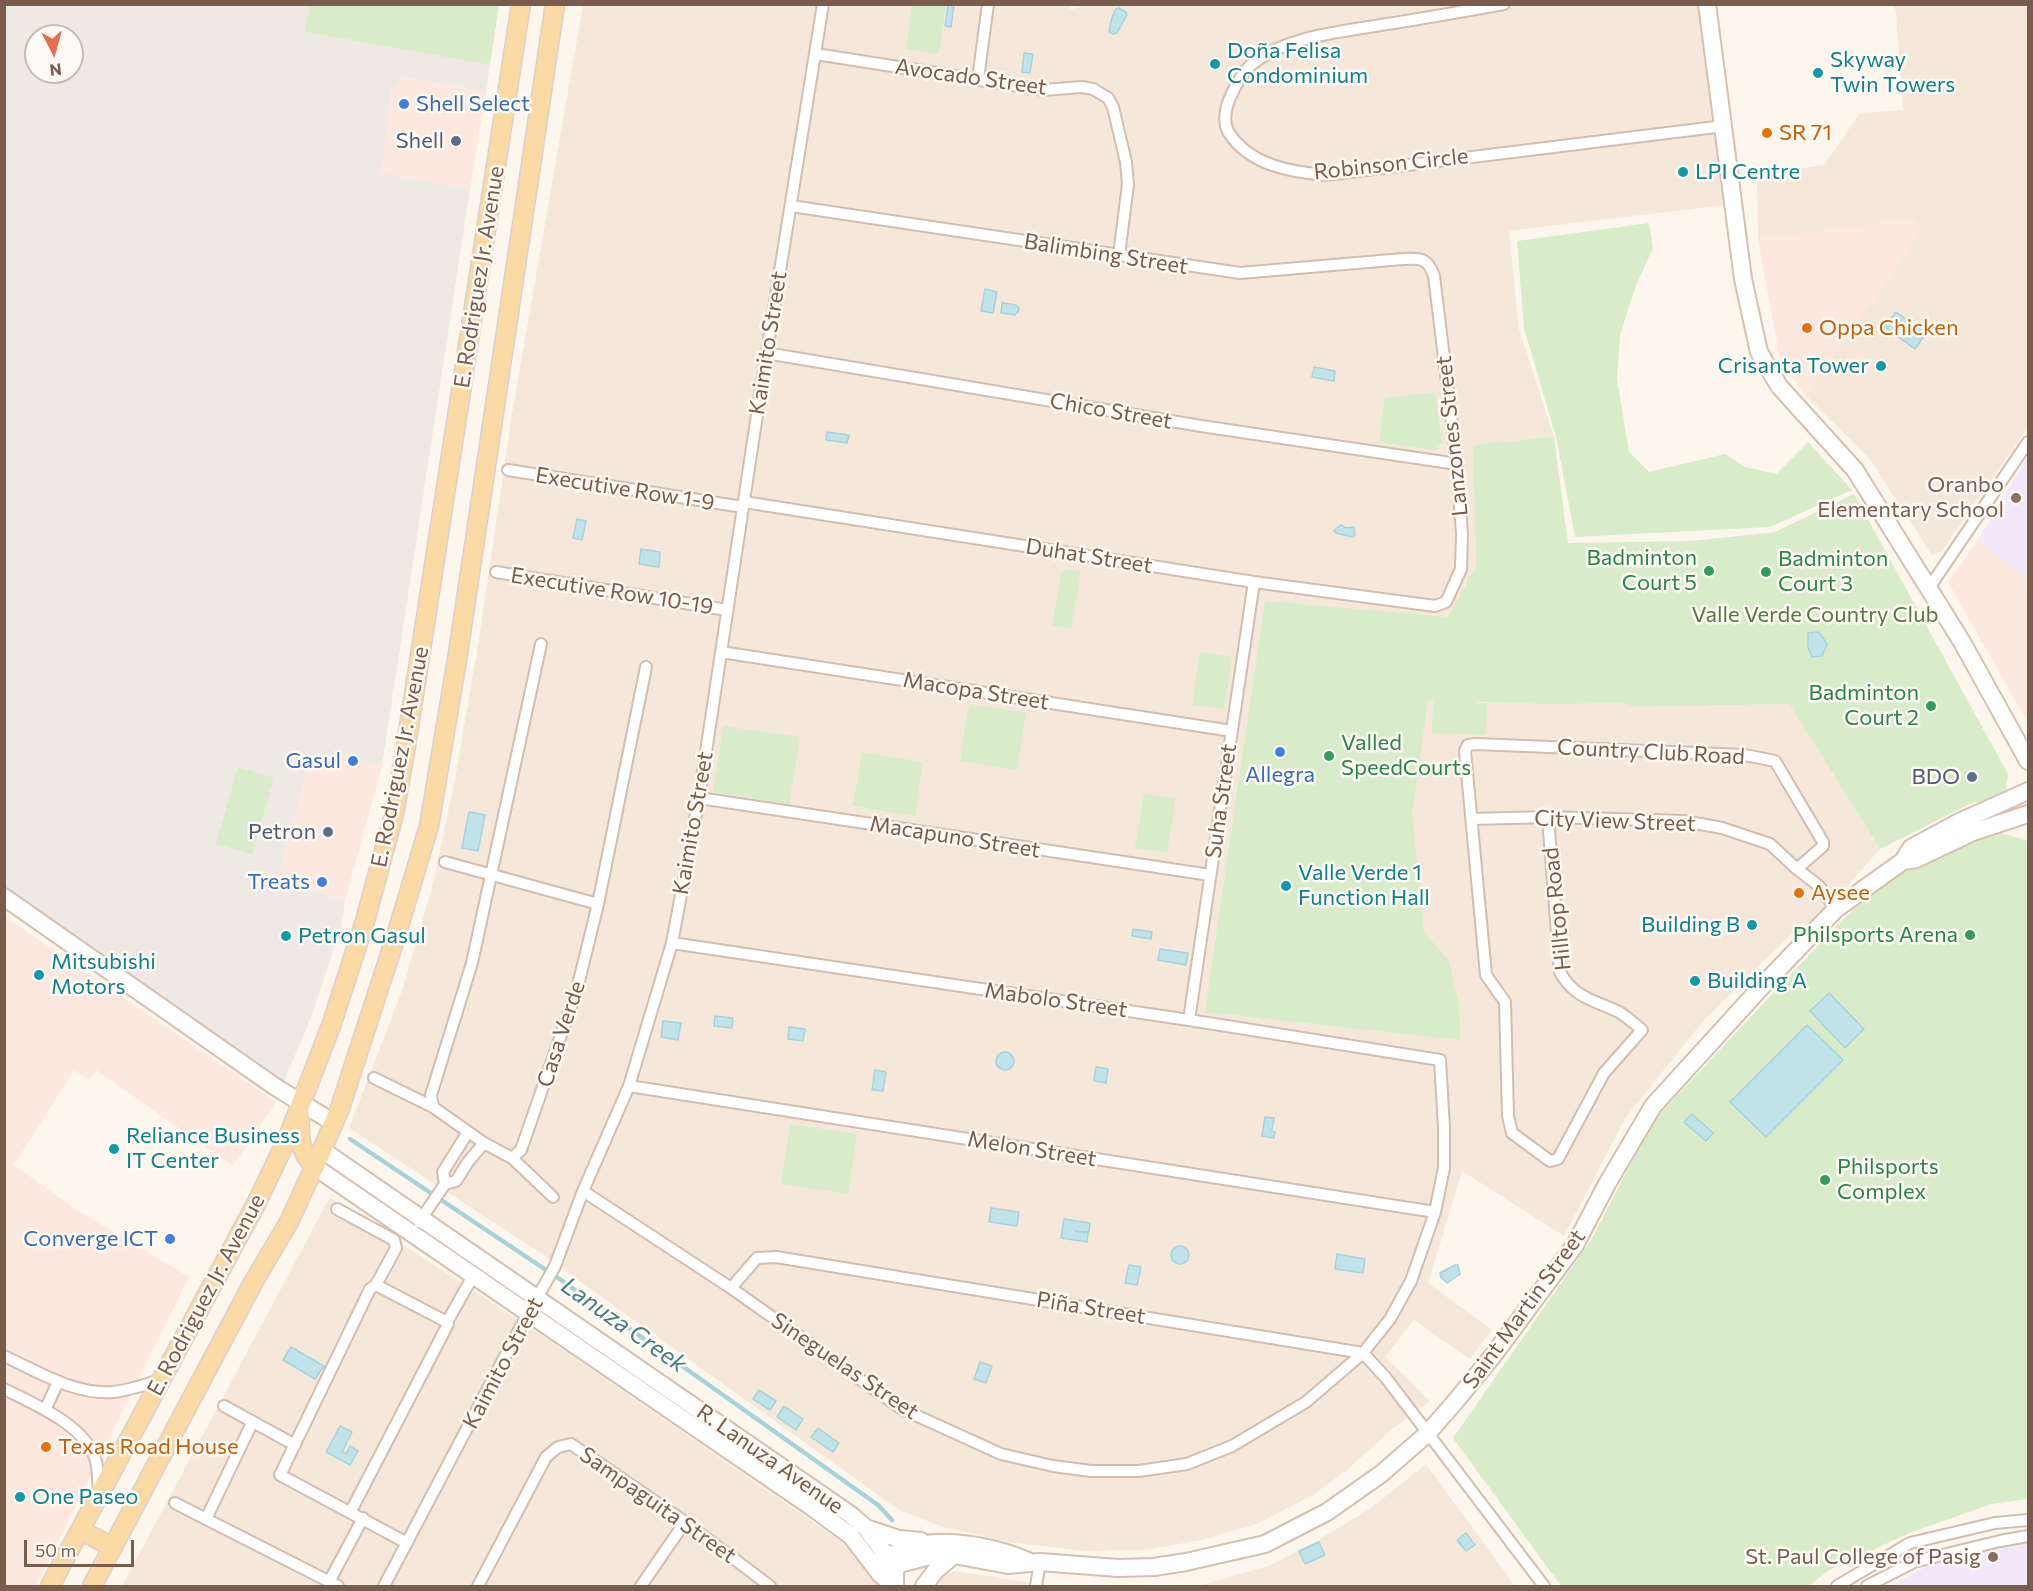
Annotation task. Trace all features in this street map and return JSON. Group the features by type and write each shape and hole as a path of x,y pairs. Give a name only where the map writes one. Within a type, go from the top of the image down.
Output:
{"main road":[{"name":"E. Rodriguez Jr. Avenue","path":"50,1587 159,1380 256,1204 277,1160 331,1026 365,921 394,814 521,4"},
{"name":"E. Rodriguez Jr. Avenue","path":"92,1587 254,1281 289,1222 334,1123 396,936 429,826 457,660 555,4"},
{"path":"301,1105 301,1147 306,1158 318,1159"},
{"path":"277,1160 301,1147"},
{"path":"81,1530 113,1548"}],"street":[{"name":"Kaimito Street","path":"384,1587 508,1349 530,1314 555,1266 583,1191 628,1086 672,943 699,798 766,353 824,4"},
{"path":"978,79 988,4"},
{"name":"Robinson Circle","path":"1504,4 1308,38 1276,50 1251,65 1236,83 1226,106 1225,128 1238,147 1261,160 1292,172 1326,175 1724,126"},
{"path":"1707,4 1742,269 1759,352 1779,386 1855,470 1962,642 2028,761"},
{"name":"Avocado Street","path":"816,54 1044,90 1082,87 1094,89 1108,98 1113,107 1126,162 1128,184 1119,255"},
{"name":"Balimbing Street","path":"791,206 1240,273 1403,259 1424,260"},
{"name":"Lanzones Street","path":"1424,260 1430,266 1434,276 1457,464 1462,534 1461,569 1446,602 1435,606"},
{"name":"Chico Street","path":"766,353 1201,426 1457,464"},
{"path":"1929,588 2028,442"},
{"name":"Executive Row 1-9","path":"508,470 744,505"},
{"name":"Duhat Street","path":"744,505 1254,582 1435,606"},
{"name":"Executive Row 10-19","path":"496,572 728,610"},
{"name":"Suha Street","path":"1189,1020 1254,582"},
{"path":"433,1107 432,1095 472,963 541,644"},
{"name":"Macopa Street","path":"721,652 1232,731"},
{"name":"Casa Verde","path":"512,1158 521,1150 535,1114 577,989 598,904 646,667"},
{"name":"Country Club Road","path":"1472,819 1465,751 1468,745 1745,755 1775,761 1821,837 1823,846 1797,869"},
{"name":"Saint Martin Street","path":"883,1565 925,1556 954,1555 1008,1565 1035,1562 1118,1568 1154,1566 1217,1556 1265,1544 1327,1512 1381,1474 1427,1434 1495,1353 1575,1245 1607,1184 1653,1106 1756,992 1836,909 1903,861 1911,848 1959,822 2028,791"},
{"name":"Macapuno Street","path":"699,798 1210,875"},
{"name":"Saint Martin Street","path":"1903,861 1916,859 1973,832 2028,814"},
{"name":"City View Street","path":"1472,819 1548,817 1683,821 1722,828 1770,844 1819,886 1836,909"},
{"name":"Hilltop Road","path":"1472,819 1486,975 1505,1002 1508,1116 1512,1133 1550,1161 1554,1161 1558,1159 1604,1073 1642,1030 1622,1014 1578,994 1566,985 1560,972 1548,817"},
{"path":"445,862 598,904"},
{"path":"4,897 301,1105 334,1123"},
{"name":"Mabolo Street","path":"672,943 1440,1060"},
{"name":"Sineguelas Street","path":"583,1191 731,1288 902,1409 1001,1454 1053,1466 1091,1471 1139,1471 1187,1464 1232,1446 1306,1402 1363,1353 1389,1319 1411,1281 1435,1212 1444,1168 1440,1060"},
{"path":"374,1078 433,1107 484,1143 512,1158 553,1197"},
{"name":"Melon Street","path":"628,1086 1435,1212"},
{"path":"444,1185 443,1172 468,1132"},
{"path":"412,1233 444,1185 456,1180 484,1143"},
{"name":"R. Lanuza Avenue","path":"318,1159 426,1213 538,1298 777,1463 866,1528 883,1565"},
{"name":"R. Lanuza Avenue","path":"318,1159 412,1233 813,1508 883,1565"},
{"path":"337,1209 394,1240 396,1248 376,1286 370,1289 280,1475 407,1543"},
{"name":"Piña Street","path":"731,1288 757,1258 776,1257 1363,1353"},
{"path":"351,1511 448,1329 447,1322 473,1276"},
{"path":"376,1286 447,1322"},
{"path":"1363,1353 1386,1378 1544,1587"},
{"path":"4,1356 58,1382 82,1389 102,1392 128,1389 159,1380"},
{"path":"45,1410 58,1382"},
{"path":"4,1389 70,1426 86,1442 96,1460 100,1493"},
{"path":"224,1406 295,1445"},
{"path":"206,1518 252,1423"},
{"name":"Sampaguita Street","path":"478,1587 546,1458 558,1448 571,1443 685,1522 770,1587"},
{"path":"175,1503 333,1584 363,1518"},
{"path":"1837,1587 1910,1543 1995,1523 2028,1520"},
{"path":"641,1587 685,1522"},
{"path":"866,1528 899,1539 937,1543"},
{"path":"1868,1587 1914,1562 2028,1536"},
{"name":"Saint Martin Street","path":"883,1565 906,1548 937,1543 955,1543 1010,1553 1035,1562"},
{"path":"924,1587 936,1570 954,1555"},
{"path":"1035,1562 1036,1587"},
{"path":"883,1565 895,1586"}],"shaded area":[{"path":"1069,4 1069,10 1090,4 1698,5 1724,205 1509,231 1519,329 1554,437 1473,446 1476,566 1403,700 1467,703 1620,703 1638,707 1789,704 1880,849 1809,929 1803,923 1704,1020 1626,1117 1564,1236 1462,1171 1428,1283 1492,1330 1470,1359 1414,1320 1385,1357 1430,1401 1391,1430 1348,1469 1313,1495 1257,1524 1201,1540 1146,1550 1082,1551 1009,1542 943,1527 899,1510 539,1252 349,1128 403,988 433,884 456,774 480,633 512,414 583,5"},
{"path":"5,5 310,5 306,32 490,65 486,92 403,77 392,88 381,173 470,189 382,766 338,753 308,768 277,879 345,901 341,927 310,1020 284,1081 5,888"},
{"path":"1893,5 2028,5 2028,427 1941,552 1932,555 1869,458 1805,395 1789,373 1779,354 1758,239 1757,175 1824,165 1860,113 1903,110 1896,11"},
{"path":"403,77 486,92 470,189 380,173 392,88"},
{"path":"1913,219 1922,227 1878,295 1805,395 1779,354 1758,239"},
{"name":"Oranbo Elementary School","path":"2028,456 2028,579 1978,540"},
{"path":"1978,540 2028,579 2028,723 1948,582"},
{"path":"338,753 382,766 345,901 277,879 308,768"},
{"path":"4,916 276,1102 233,1166 96,1070 89,1080 74,1070 14,1165 75,1209 189,1277 36,1586 4,1586"},
{"path":"330,1197 540,1334 839,1540 869,1567 878,1586 122,1586"},
{"path":"1426,1464 1515,1586 1198,1586 1271,1565 1315,1542 1371,1508"},
{"name":"St. Paul College of Pasig","path":"2028,1542 2028,1586 1890,1586 1925,1567 1990,1547"},
{"path":"954,1571 1053,1586 941,1586 937,1578"}],"green space":[{"path":"310,5 499,5 490,65 305,32"},
{"path":"912,5 946,5 939,54 906,49"},
{"path":"1649,223 1653,248 1636,285 1620,335 1617,379 1629,452 1649,472 1725,454 1745,467 1776,474 1808,442 1852,490 1770,527 1575,537 1556,437 1524,328 1517,241"},
{"path":"1435,392 1442,443 1435,450 1379,442 1385,398"},
{"name":"Valle Verde Country Club","path":"1554,437 1568,543 1691,541 1775,532 1854,494 2008,774 2006,790 1995,797 1970,804 1880,849 1789,704 1638,707 1620,703 1474,702 1487,704 1486,735 1432,733 1433,701 1428,701 1412,814 1424,932 1449,961 1459,1005 1460,1040 1205,1012 1265,601 1448,617 1476,566 1473,445"},
{"path":"1062,569 1081,572 1071,629 1052,626"},
{"path":"1200,652 1232,657 1224,709 1192,705"},
{"path":"969,704 1026,713 1017,770 960,761"},
{"path":"723,726 800,737 789,804 713,792"},
{"path":"862,752 923,762 915,816 853,806"},
{"path":"238,767 274,778 252,854 216,844"},
{"path":"1144,794 1176,798 1167,853 1135,848"},
{"name":"Philsports Complex","path":"1991,830 2028,841 2028,1499 1991,1504 1912,1532 1829,1570 1809,1586 1561,1586 1453,1438 1591,1240 1653,1121 1839,923 1883,882 1919,861"},
{"path":"790,1124 857,1134 848,1194 781,1184"}],"water":[{"path":"948,5 954,5 951,27 945,26"},
{"path":"1119,8 1127,15 1117,33 1113,34 1109,32 1111,23 1116,9"},
{"path":"1024,53 1033,54 1030,73 1022,72"},
{"path":"985,289 997,292 993,313 981,311"},
{"path":"1002,303 1016,305 1019,308 1018,312 1015,315 1001,313"},
{"path":"1896,312 1926,333 1915,349 1884,327"},
{"path":"1314,367 1335,371 1334,381 1312,377"},
{"path":"827,432 849,435 847,443 826,440"},
{"path":"577,519 586,521 582,540 573,538"},
{"path":"1341,525 1346,528 1354,527 1355,535 1352,537 1336,533 1334,530"},
{"path":"641,549 660,552 659,567 639,564"},
{"path":"1819,632 1827,644 1822,656 1812,657 1808,647 1808,633"},
{"path":"469,812 485,815 478,851 462,848"},
{"path":"1133,929 1152,932 1151,939 1132,936"},
{"path":"1160,949 1188,953 1186,965 1158,960"},
{"path":"1829,993 1864,1029 1845,1048 1810,1011"},
{"path":"715,1016 733,1018 732,1028 714,1026"},
{"path":"663,1021 681,1023 678,1040 661,1037"},
{"path":"1807,1025 1843,1060 1766,1137 1730,1102"},
{"path":"789,1027 805,1029 803,1041 788,1039"},
{"path":"1005,1052 1011,1055 1014,1061 1011,1067 1005,1070 999,1067 996,1061 999,1055"},
{"path":"1096,1067 1108,1069 1106,1083 1094,1081"},
{"path":"875,1070 886,1072 883,1091 872,1090"},
{"path":"1692,1114 1713,1133 1706,1141 1684,1122"},
{"path":"1265,1117 1274,1118 1272,1131 1275,1132 1274,1138 1262,1136"},
{"path":"991,1208 1019,1212 1017,1226 989,1222"},
{"path":"1064,1219 1090,1223 1089,1232 1075,1231 1088,1233 1087,1242 1061,1238"},
{"path":"1180,1246 1186,1249 1189,1255 1186,1261 1180,1264 1174,1261 1171,1255 1174,1249"},
{"path":"1337,1254 1365,1259 1363,1273 1335,1269"},
{"path":"1129,1265 1141,1267 1137,1285 1125,1283"},
{"path":"1458,1265 1460,1274 1447,1283 1440,1273"},
{"path":"291,1347 324,1366 315,1379 283,1360"},
{"path":"980,1362 992,1366 986,1383 974,1379"},
{"path":"759,1390 776,1401 770,1410 753,1399"},
{"path":"784,1406 803,1419 796,1430 777,1417"},
{"path":"340,1426 352,1432 342,1452 346,1454 350,1446 358,1451 350,1465 326,1452"},
{"path":"818,1428 839,1443 833,1452 811,1437"},
{"path":"1466,1533 1475,1545 1466,1551 1457,1540"},
{"path":"1319,1542 1325,1555 1305,1564 1299,1551"}],"waterway":[{"name":"Lanuza Creek","path":"350,1139 561,1280 878,1505 892,1520"}],"place":[{"name":"Doña Felisa Condominium","path":"1215,64"},
{"name":"Skyway Twin Towers","path":"1818,73"},
{"name":"Shell Select","path":"404,104"},
{"name":"SR 71","path":"1767,133"},
{"name":"Shell","path":"456,141"},
{"name":"LPI Centre","path":"1683,172"},
{"name":"Oppa Chicken","path":"1807,328"},
{"name":"Crisanta Tower","path":"1881,366"},
{"name":"Oranbo Elementary School","path":"2016,498"},
{"name":"Badminton Court 5","path":"1709,571"},
{"name":"Badminton Court 3","path":"1766,572"},
{"name":"Badminton Court 2","path":"1931,706"},
{"name":"Allegra","path":"1280,752"},
{"name":"Valled SpeedCourts","path":"1329,756"},
{"name":"Gasul","path":"353,761"},
{"name":"BDO","path":"1972,777"},
{"name":"Petron","path":"328,832"},
{"name":"Treats","path":"322,882"},
{"name":"Valle Verde 1 Function Hall","path":"1286,886"},
{"name":"Aysee","path":"1799,893"},
{"name":"Building B","path":"1752,925"},
{"name":"Philsports Arena","path":"1970,935"},
{"name":"Petron Gasul","path":"286,936"},
{"name":"Mitsubishi Motors","path":"39,975"},
{"name":"Building A","path":"1695,981"},
{"name":"Reliance Business IT Center","path":"114,1149"},
{"name":"Philsports Complex","path":"1825,1180"},
{"name":"Converge ICT","path":"170,1239"},
{"name":"Texas Road House","path":"46,1447"},
{"name":"One Paseo","path":"20,1497"},
{"name":"St. Paul College of Pasig","path":"1993,1557"}]}
